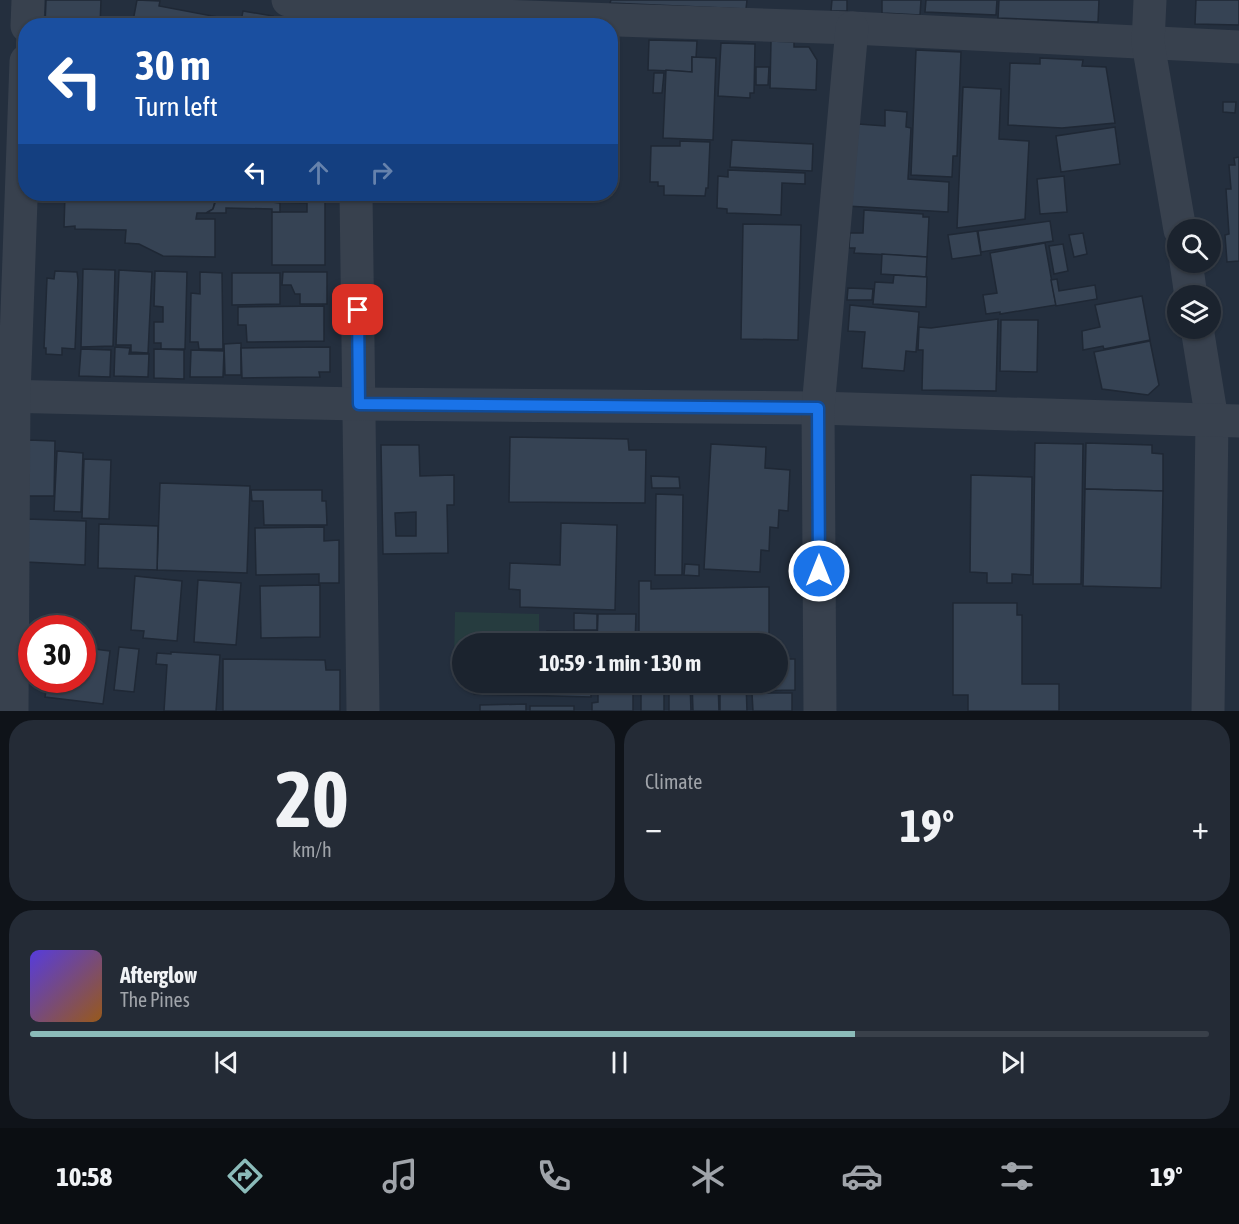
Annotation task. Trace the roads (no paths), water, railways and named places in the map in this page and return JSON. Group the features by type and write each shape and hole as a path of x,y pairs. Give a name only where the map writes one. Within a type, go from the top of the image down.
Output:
{"street":[{"path":"27,18 28,0"},
{"path":"288,0 351,12 539,18"},
{"path":"1150,0 1148,43 1178,219"},
{"path":"618,21 852,28 1239,47"},
{"path":"820,711 818,408 852,28"},
{"path":"12,711 7,396 18,201"},
{"path":"356,201 363,711"},
{"path":"1200,339 1226,421 1208,711"},
{"path":"7,396 359,404 818,408 1226,421"}]}
